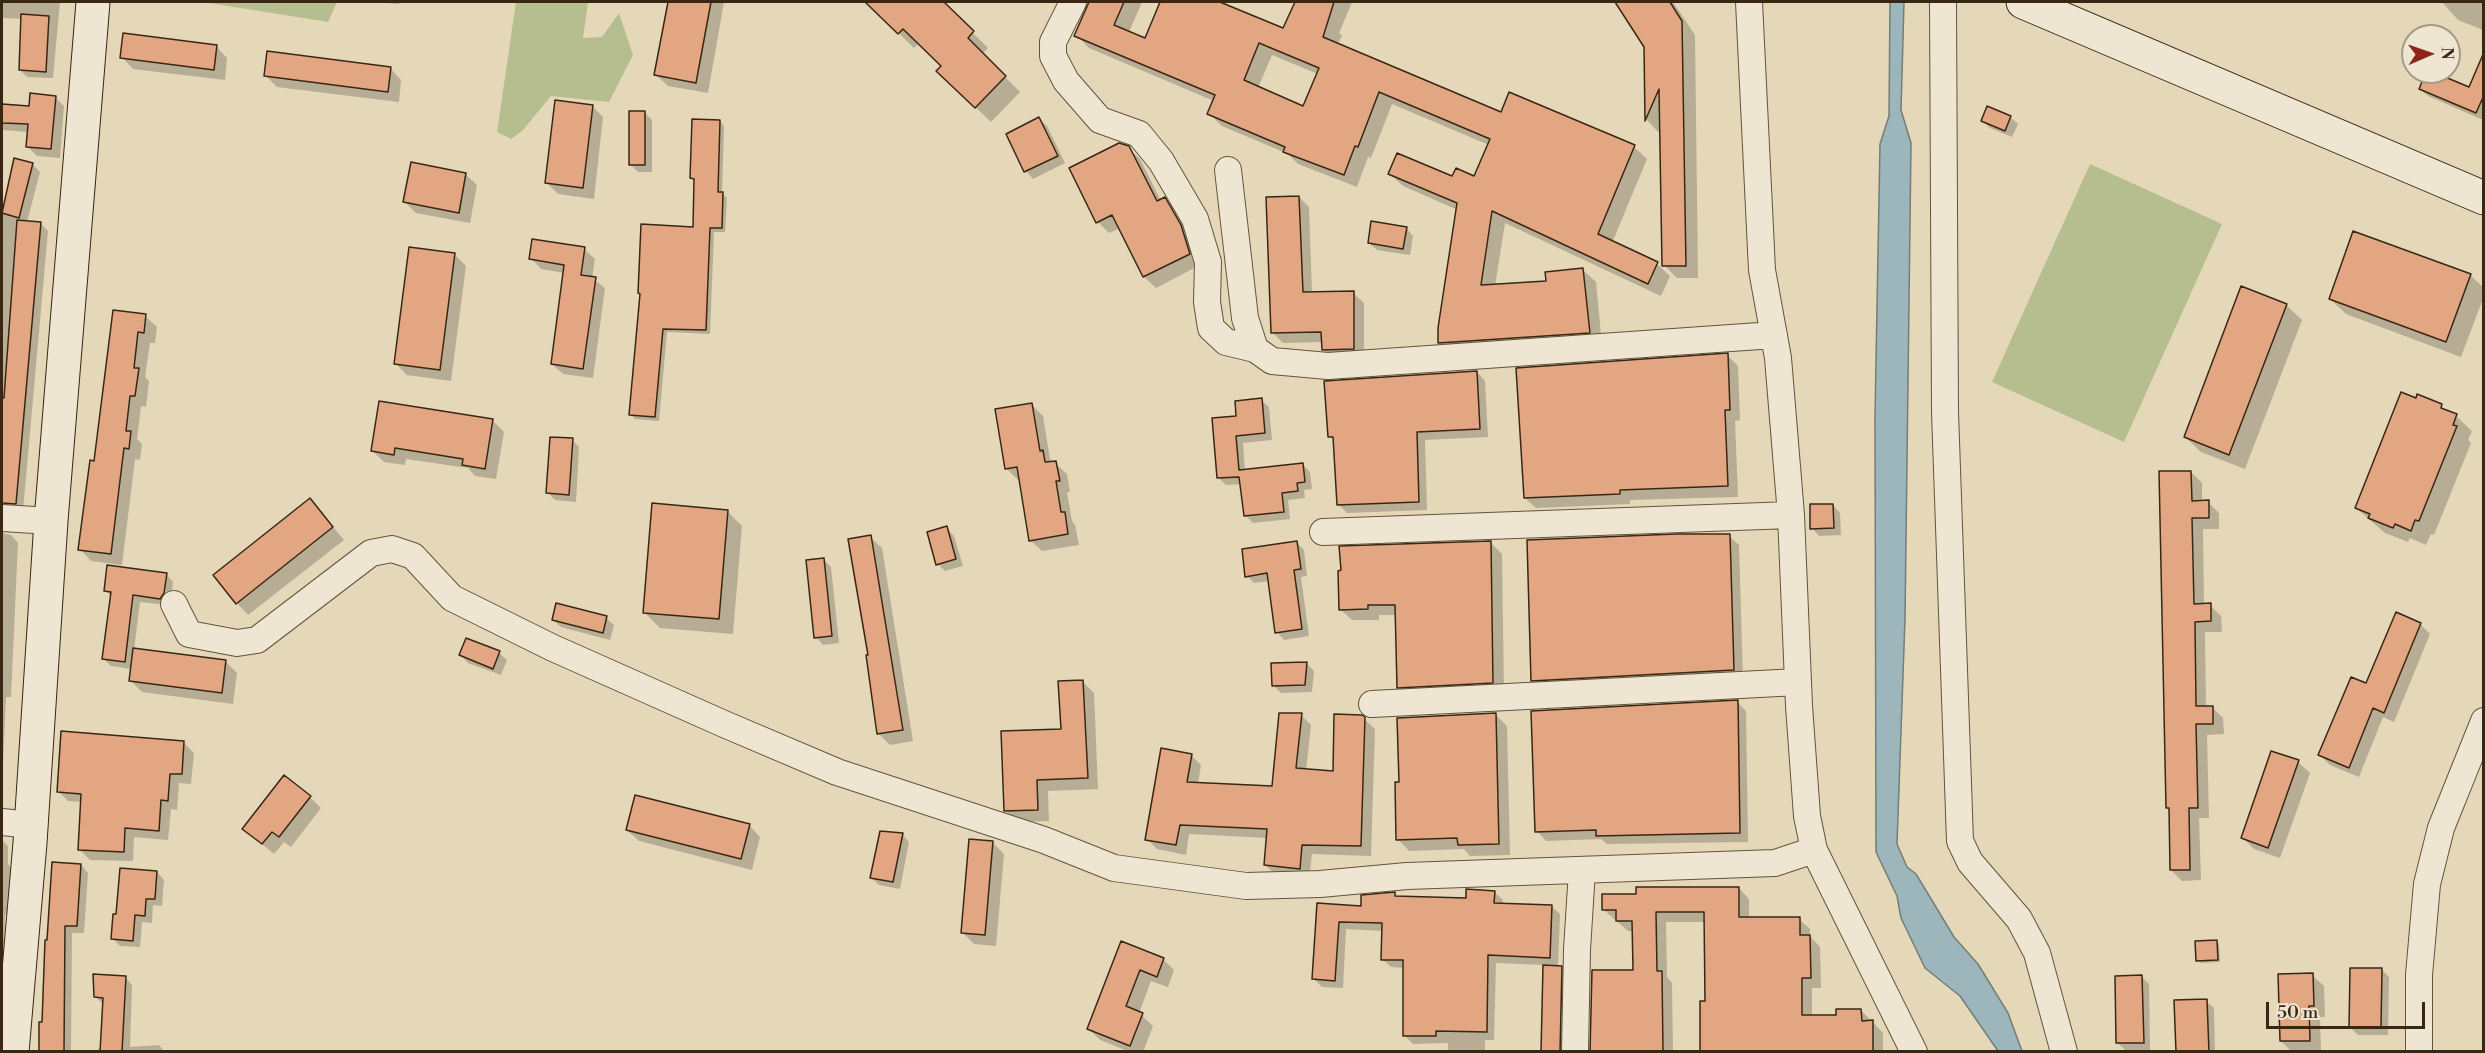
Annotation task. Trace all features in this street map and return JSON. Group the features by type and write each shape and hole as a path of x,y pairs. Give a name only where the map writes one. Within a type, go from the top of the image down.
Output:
{"street":[{"path":"12,1052 16,824 51,521 93,2"},
{"path":"1073,2 1053,42 1053,56 1066,81 1100,120 1139,134 1161,161 1195,219 1208,262 1208,302 1211,328 1226,342 1255,349 1272,361 1328,366 1774,334"},
{"path":"1749,2 1762,270 1778,358 1791,514 1798,682 1807,816 1814,850 1914,1052"},
{"path":"1942,2 1944,412 1960,841 1970,862 2019,919 2037,953 2064,1052"},
{"path":"2023,2 2483,196"},
{"path":"1228,170 1245,318 1255,349"},
{"path":"1323,532 1791,514"},
{"path":"2,518 51,521"},
{"path":"174,604 189,634 237,643 257,640 371,553 392,549 413,556 452,598 553,648 714,720 837,772 1044,840 1114,868 1246,886 1320,884 1407,876 1775,863 1814,850"},
{"path":"1372,704 1798,682"},
{"path":"2419,1052 2419,975 2427,884 2441,828 2484,721"},
{"path":"1575,1052 1577,950 1582,870"}],"green space":[{"path":"203,2 337,2 328,22"},
{"path":"516,2 588,2 583,38 602,37 619,13 633,55 609,102 551,96 523,130 511,139 497,132"},
{"path":"2090,164 2222,224 2124,442 1992,382"}],"water":[{"path":"1890,2 1904,2 1901,110 1911,143 1905,619 1897,844 1907,867 1916,874 1954,937 1978,964 2008,1013 2022,1051 1998,1051 1960,996 1925,968 1901,918 1897,896 1876,852 1875,416 1880,144 1889,116"}],"building":[{"path":"668,2 711,2 696,83 654,75"},
{"path":"865,2 944,2 974,31 968,38 1006,76 975,108 936,71 941,66 903,29 898,34"},
{"path":"1089,2 1124,2 1114,25 1145,38 1160,2 1220,2 1283,28 1295,2 1334,2 1323,37 1501,112 1509,92 1635,145 1598,234 1658,262 1648,284 1492,211 1481,285 1546,281 1545,272 1583,268 1590,333 1438,343 1438,328 1457,203 1388,174 1397,153 1452,176 1456,168 1474,176 1490,139 1379,92 1358,147 1355,146 1344,175 1283,152 1285,147 1207,114 1215,95 1074,36","holes":["1259,43 1319,68 1303,106 1244,80"]},
{"path":"1615,2 1670,2 1682,21 1686,266 1662,266 1659,89 1645,121 1644,47"},
{"path":"21,14 49,16 46,72 19,70"},
{"path":"123,33 217,45 214,70 120,58"},
{"path":"267,51 391,67 388,92 264,76"},
{"path":"2484,52 2484,95 2476,113 2419,89 2421,84 2461,84 2469,87"},
{"path":"30,93 56,96 51,149 26,147 28,124 2,123 2,104 29,106"},
{"path":"555,100 593,105 583,188 545,183"},
{"path":"1987,106 2011,116 2005,131 1981,121"},
{"path":"629,111 645,111 645,165 629,165"},
{"path":"1039,117 1058,156 1024,172 1006,134"},
{"path":"692,119 720,120 718,192 723,192 722,228 710,228 706,330 663,329 655,417 629,415 640,294 638,293 641,224 693,227 694,179 690,178"},
{"path":"1119,143 1129,146 1157,201 1165,197 1181,225 1190,254 1143,277 1112,215 1096,223 1069,168"},
{"path":"14,158 33,163 19,218 2,213"},
{"path":"411,162 466,173 459,213 403,202"},
{"path":"1299,196 1303,292 1354,291 1354,349 1322,350 1321,332 1271,333 1266,197"},
{"path":"17,220 41,222 16,504 2,503 2,398 4,398"},
{"path":"1371,221 1407,227 1403,249 1368,243"},
{"path":"2353,231 2471,274 2446,342 2329,299"},
{"path":"532,239 585,247 581,275 596,277 583,369 551,364 564,265 529,259"},
{"path":"409,247 455,253 440,370 394,364"},
{"path":"2241,286 2287,304 2229,455 2184,437"},
{"path":"113,310 146,314 144,333 138,332 134,368 139,368 135,396 130,396 126,431 131,431 129,449 124,448 111,554 78,550 90,460 94,461"},
{"path":"1728,353 1730,410 1725,410 1728,486 1620,490 1620,494 1524,498 1516,368"},
{"path":"1477,371 1480,429 1417,432 1419,502 1337,505 1333,437 1328,437 1324,381"},
{"path":"2401,392 2416,398 2417,394 2442,404 2441,408 2457,414 2453,425 2457,426 2419,521 2415,520 2411,531 2395,524 2393,528 2368,518 2370,514 2355,508"},
{"path":"1262,398 1265,433 1236,436 1239,470 1303,463 1305,482 1297,483 1298,491 1282,493 1284,512 1244,516 1239,477 1217,478 1212,418 1236,416 1235,401"},
{"path":"379,401 493,419 485,469 462,465 463,459 395,448 394,455 371,451"},
{"path":"1032,403 1040,451 1043,450 1045,462 1056,461 1060,481 1056,481 1061,512 1065,512 1068,534 1029,541 1017,467 1005,469 995,409"},
{"path":"550,437 573,438 569,495 546,493"},
{"path":"2159,471 2191,471 2192,501 2209,500 2209,518 2192,518 2194,604 2211,603 2211,621 2195,622 2196,706 2213,706 2213,724 2196,724 2198,808 2189,808 2190,870 2170,870 2169,808 2166,808"},
{"path":"310,498 333,527 236,604 213,575"},
{"path":"652,503 728,510 719,619 643,613"},
{"path":"1810,504 1833,504 1834,528 1810,529"},
{"path":"947,526 956,559 936,565 927,532"},
{"path":"1730,534 1734,670 1531,681 1527,540"},
{"path":"871,535 903,730 877,734 866,655 868,655 848,539"},
{"path":"1297,541 1301,569 1294,570 1302,629 1275,633 1267,573 1245,577 1242,549"},
{"path":"1491,541 1493,683 1397,688 1395,605 1368,605 1368,609 1339,610 1338,571 1341,570 1339,546"},
{"path":"824,558 832,636 814,638 806,560"},
{"path":"107,565 167,573 164,593 160,599 133,595 125,662 102,659 111,592 104,591"},
{"path":"556,603 607,616 603,633 552,620"},
{"path":"2396,612 2421,623 2384,713 2373,708 2349,768 2318,755 2351,677 2366,683"},
{"path":"466,638 500,651 493,669 459,655"},
{"path":"133,648 226,660 222,693 129,681"},
{"path":"1307,662 1305,685 1272,686 1271,663"},
{"path":"1083,680 1088,778 1037,780 1038,810 1004,811 1001,731 1061,729 1058,681"},
{"path":"1738,700 1740,833 1596,836 1596,830 1535,832 1531,711"},
{"path":"1279,713 1302,713 1296,768 1333,771 1334,714 1365,717 1361,846 1302,845 1300,869 1264,865 1267,829 1180,825 1176,845 1145,840 1161,748 1192,754 1187,782 1272,786"},
{"path":"1496,713 1499,844 1458,845 1457,838 1396,840 1395,782 1399,782 1397,718"},
{"path":"61,731 184,741 182,774 170,774 168,801 161,800 159,831 125,828 124,852 78,850 81,794 57,792"},
{"path":"2271,751 2299,760 2268,848 2241,838"},
{"path":"284,775 311,796 279,837 272,832 262,844 242,829"},
{"path":"635,795 750,824 741,859 626,830"},
{"path":"880,831 903,833 893,882 870,878"},
{"path":"969,839 993,841 985,935 961,933"},
{"path":"52,862 81,864 77,926 65,926 64,1052 39,1052 39,1022 42,1022 45,940 47,940"},
{"path":"120,868 157,871 155,899 146,899 145,916 135,915 133,941 111,939 113,914 116,914"},
{"path":"1636,887 1739,887 1739,917 1800,917 1800,935 1810,935 1811,978 1802,978 1802,1015 1836,1015 1836,1009 1861,1009 1862,1021 1873,1020 1873,1052 1700,1052 1700,1001 1705,1001 1704,912 1656,912 1657,971 1662,971 1663,1052 1590,1052 1592,970 1633,970 1632,921 1616,921 1616,910 1602,910 1602,894 1636,894"},
{"path":"1466,889 1495,891 1494,903 1552,905 1550,958 1488,955 1487,1032 1436,1031 1436,1036 1403,1036 1403,960 1381,960 1382,923 1339,922 1335,981 1312,979 1317,903 1361,906 1361,895 1395,892 1395,896 1466,898"},
{"path":"2217,940 2218,960 2196,961 2195,941"},
{"path":"1121,941 1164,958 1157,977 1140,970 1126,1006 1143,1013 1130,1046 1087,1029"},
{"path":"1543,965 1562,966 1560,1052 1541,1052"},
{"path":"2350,968 2382,968 2381,1028 2349,1028"},
{"path":"2313,973 2314,1006 2309,1006 2310,1041 2280,1041 2278,974"},
{"path":"93,974 126,976 122,1052 100,1052 103,998 94,997"},
{"path":"2142,975 2144,1043 2116,1043 2115,976"},
{"path":"2207,999 2209,1052 2176,1052 2174,1000"}]}
